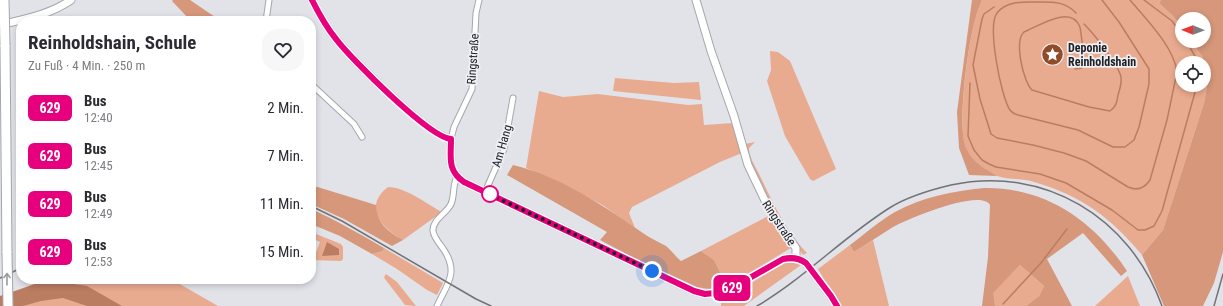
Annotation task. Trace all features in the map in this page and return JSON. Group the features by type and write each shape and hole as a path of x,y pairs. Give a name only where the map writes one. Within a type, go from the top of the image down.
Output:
{"highway":[{"path":"4,0 8,306"}],"street":[{"path":"39,16 60,7 71,0"},
{"path":"267,16 270,0"},
{"path":"312,0 323,21 336,40 357,62 418,120 440,136 451,139"},
{"name":"Ringstraße","path":"479,0 475,26 472,89 454,126 451,139 451,166 457,177 464,182 694,291 705,294 725,292 783,259 796,258 796,248 770,211 748,165 734,116 707,40 696,0"},
{"path":"0,25 16,21"},
{"path":"316,89 354,124 362,136"},
{"name":"Am Hang","path":"485,192 505,144 513,98"},
{"path":"437,306 450,281 452,273 450,260 435,237 433,229 434,224 451,204 454,183 457,177"},
{"path":"796,258 806,263 837,306"}],"shaded area":[{"path":"190,0 214,16 186,16 172,1"},
{"path":"972,0 982,0 973,29 964,85 964,140 967,150 973,159 997,176 969,175 959,148 957,112"},
{"path":"982,0 1161,0 1159,3 1175,18 1175,48 1196,48 1202,56 1175,56 1175,92 1206,92 1204,103 1163,230 1142,255 1106,219 1081,201 1067,194 1034,182 999,177 980,165 967,152 964,142 963,126 964,86 970,45 977,13"},
{"path":"1161,0 1223,0 1223,252 1214,283 1203,306 1164,306 1142,255 1163,230 1204,103 1206,92 1211,92 1211,56 1202,56 1196,48 1211,48 1211,12 1175,12 1175,18 1159,3"},
{"path":"770,51 778,52 790,61 836,169 813,181 810,179 785,136 767,81 771,70"},
{"path":"615,78 674,83 699,82 701,100 613,91"},
{"path":"539,91 563,97 598,94 688,105 702,104 704,125 733,123 742,153 720,162 632,207 629,213 635,228 604,206 569,187 526,168"},
{"path":"755,142 749,148 751,159 786,226 799,245 807,253 803,255 777,216 756,174 745,144"},
{"path":"513,165 547,176 595,201 646,235 666,246 681,261 701,251 714,260 727,286 712,289 697,287 636,259 600,240 607,232 507,175"},
{"path":"316,187 376,205 378,217 384,226 403,240 392,246 344,219 316,206"},
{"path":"388,187 402,190 416,196 442,212 403,240 382,223 376,209 377,202 381,194"},
{"path":"984,188 1007,189 1028,194 1048,201 1066,210 1084,223 1099,237 1114,253 1127,271 1121,276 1083,233 1047,259 1072,306 1026,306 1039,296 1044,286 1020,265 993,293 995,306 982,306 988,257 990,205 984,201 973,200 959,202 927,212 893,227 854,252 850,245 883,219 916,202 961,191"},
{"path":"316,211 339,222 384,248 383,251 372,254 340,236 316,226"},
{"path":"770,215 791,248 727,286 714,260 701,251"},
{"path":"316,234 341,244 343,247 343,259 341,261 316,260 316,252 320,242 316,240"},
{"path":"873,240 889,306 840,306 818,269 850,245 854,252"},
{"path":"327,242 339,249 339,255 322,256"},
{"path":"384,248 443,283 437,295 372,254 383,251"},
{"path":"791,262 801,265 744,306 721,306 721,297 733,294 784,263"},
{"path":"1020,265 1044,286 1039,296 1026,306 995,306 992,293"},
{"path":"386,274 397,282 416,306 405,305 385,279 384,277"},
{"path":"1128,276 1140,306 1095,306"},
{"path":"33,284 180,284 218,306 0,306 0,299"},
{"path":"35,284 74,284 87,286 122,306 87,306 63,298 41,301 23,306 0,306 0,296"}],"waterway":[{"path":"1076,13 1072,9 1060,3 1051,2 1012,4 1006,6 997,13 994,20 994,46 999,77 1006,103 1013,113 1078,130 1113,147 1125,147 1134,140 1139,127 1149,84 1149,69 1119,22 1102,0"},
{"path":"994,7 984,14 982,19 973,65 980,99 991,134 997,138 1064,153 1086,161 1128,187 1137,189 1143,187 1150,180 1167,120 1177,72 1171,53 1165,43 1130,0"},
{"path":"1144,0 1172,21 1175,25"},
{"path":"1075,69 1082,68 1085,62 1080,27 1076,20 1070,17 1054,19 1024,32 1021,37 1021,61 1026,78 1032,90 1089,107 1110,111 1114,108 1117,102 1121,86 1121,77 1111,57 1084,24"},
{"path":"1190,48 1195,56"},
{"path":"970,83 968,136 974,150 982,160 996,167 1040,174 1066,183 1112,210 1138,230 1145,230 1154,226 1162,211 1195,92"},
{"path":"1003,304 1041,263 1067,229"}],"railway":[{"path":"757,306 792,283 874,218 898,203 943,187 985,181 1019,183 1050,191 1079,205 1106,223 1129,247 1148,274 1162,306"},
{"path":"316,208 342,221 476,299 491,306"},
{"path":"0,278 16,270"},
{"path":"1214,306 1223,274"}],"bus line":[{"name":"629","path":"312,0 323,21 336,40 357,62 418,120 440,136 446,139 451,139 451,166 453,173 464,182 694,291 705,294 725,292 783,259 796,258 806,263 837,306"}],"place":[{"name":"Deponie Reinholdshain","path":"1053,55"}],"route":[{"path":"490,194 487,193 652,271"}]}
